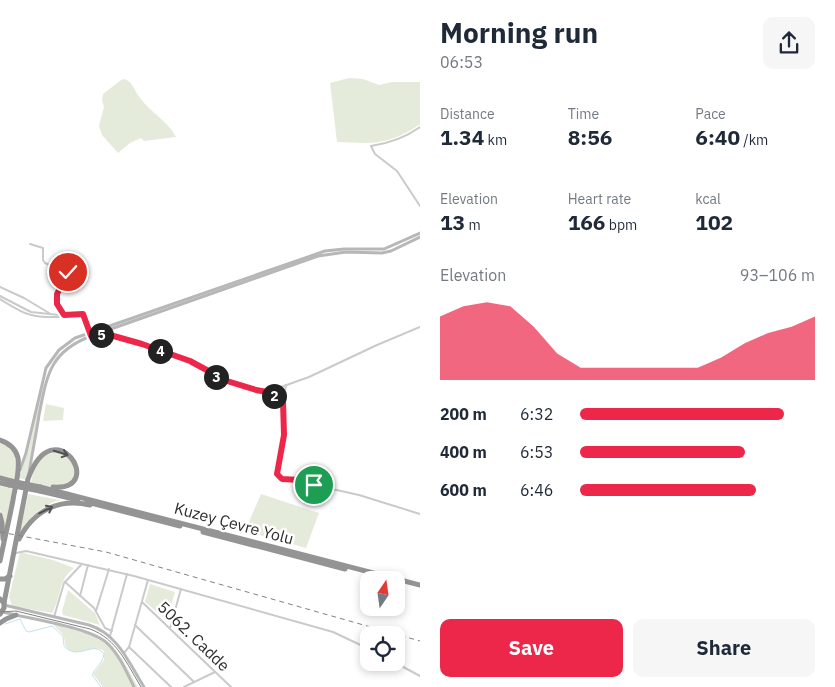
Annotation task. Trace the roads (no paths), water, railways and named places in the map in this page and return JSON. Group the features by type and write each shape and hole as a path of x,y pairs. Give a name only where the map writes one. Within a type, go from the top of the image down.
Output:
{"highway":[{"path":"0,440 10,445 16,453 18,464 12,504 2,542"},
{"path":"0,479 10,483 40,489 60,488 69,485 77,475 77,467 74,460 68,454 60,451 46,452 36,461 28,479 23,506 15,546 10,576 2,608"},
{"path":"0,483 10,483"},
{"name":"Kuzey Çevre Yolu","path":"40,489 360,573"},
{"name":"Kuzey Çevre Yolu","path":"40,489 420,587"},
{"path":"12,504 18,500 23,506"},
{"path":"15,546 33,518 55,505 78,503 120,510"},
{"path":"0,515 2,522 0,561"},
{"path":"0,579 10,576"},
{"name":"Kuzey Çevre Yolu","path":"405,584 420,587"},
{"path":"0,623 6,618 16,615"}],"street":[{"path":"420,127 408,136 389,143 371,146 375,154 391,165 403,178 420,206"},
{"path":"17,478 26,453 46,368 64,346 76,338 324,251 384,249 420,235"},
{"path":"30,244 43,248 43,260 46,264 70,274 57,296 57,304 64,315"},
{"path":"0,287 24,298 51,315"},
{"path":"0,298 21,311 34,315 56,317 81,316 89,334"},
{"path":"0,298 25,310 51,315 83,314 89,334"},
{"path":"267,392 309,377 376,345 420,327"},
{"path":"28,479 49,372 65,351 89,334 110,335 142,344 190,361 227,381 267,392 283,401"},
{"path":"286,385 283,401 284,430 277,470 279,477 359,495 420,514"},
{"path":"15,546 26,551 109,569 333,632 360,646"},
{"path":"14,555 19,551 26,551"},
{"path":"54,617 64,582 82,564"},
{"path":"80,596 88,565"},
{"path":"96,611 109,569"},
{"path":"110,636 127,574"},
{"path":"123,653 129,646 148,580"},
{"path":"64,582 96,611 105,628 112,631"},
{"path":"170,629 180,589"},
{"name":"5062. Cadde","path":"142,602 231,687"},
{"path":"2,608 16,615 85,632 101,638 114,651 134,687"},
{"path":"2,608 92,626 110,636 144,687"},
{"path":"135,625 194,682"},
{"path":"129,646 171,687"},
{"path":"405,668 420,676"},
{"path":"184,687 215,672"}],"waterway":[{"path":"5,624 20,619 26,631 29,632 52,626 63,636 64,646 69,650 75,652 90,649 100,650 104,654 103,658 92,675 101,687"}],"tram line":[{"path":"0,612 16,611 90,629 99,633 120,653 141,687"}],"railway":[{"path":"0,532 106,552 420,641"}]}
